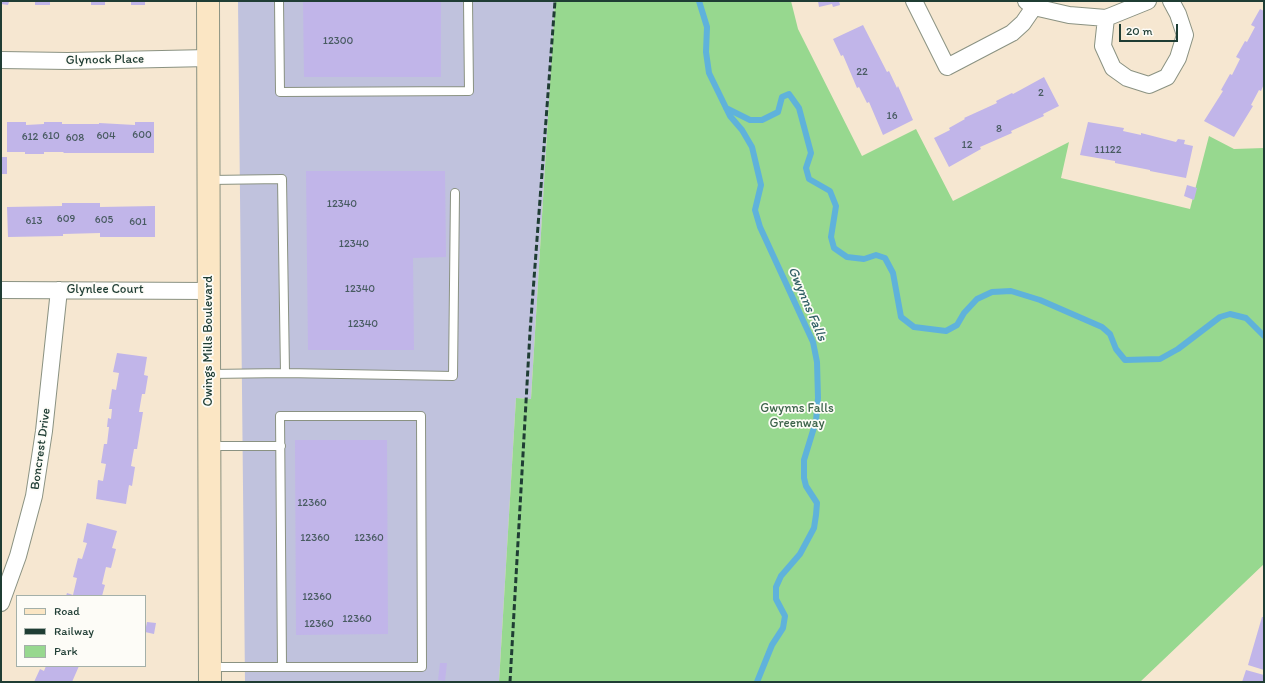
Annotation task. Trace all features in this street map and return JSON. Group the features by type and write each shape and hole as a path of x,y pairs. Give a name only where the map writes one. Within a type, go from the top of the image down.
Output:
{"main road":[{"name":"Owings Mills Boulevard","path":"208,1 210,674"}],"street":[{"path":"914,1 947,67 1012,33 1023,23 1030,4 1069,16 1106,18 1148,1"},
{"path":"1106,18 1103,46 1113,68 1127,78 1149,85 1167,76 1178,58 1184,35 1178,14 1171,1"},
{"name":"Glynock Place","path":"1,60 68,61 209,58"},
{"name":"Glynlee Court","path":"1,290 209,291"},
{"name":"Boncrest Drive","path":"1,603 18,556 34,496 44,431 59,290"}],"lane":[{"path":"279,1 280,92 469,91 468,1"},
{"path":"209,180 282,179 285,373"},
{"path":"210,374 285,373 453,376 455,193"},
{"path":"210,674 282,666 422,666 421,416 280,416 282,666"},
{"path":"210,446 281,446"}],"shaded area":[{"path":"238,1 555,1 531,399 516,398 499,682 245,682"}],"green space":[{"name":"Gwynns Falls Greenway","path":"555,1 791,1 798,29 862,156 916,129 953,201 1069,142 1061,178 1190,209 1209,136 1234,149 1264,148 1264,564 1140,682 499,682 516,398 531,399"}],"building":[{"path":"1,1 50,1 50,5 35,5 35,2 9,2 8,5 1,4"},
{"path":"91,1 105,1 105,5 91,5"},
{"path":"131,1 145,1 145,5 131,5"},
{"path":"303,1 441,1 441,77 304,77"},
{"path":"818,1 839,1 840,5 833,7 832,4 819,7"},
{"path":"1260,9 1264,11 1264,84 1261,91 1259,90 1251,105 1253,106 1234,137 1204,121 1223,91 1221,90 1230,74 1232,75 1240,59 1236,57 1245,41 1247,42 1255,27 1251,25"},
{"path":"863,25 887,72 889,71 897,88 898,86 913,120 883,135 869,102 867,103 859,87 857,88 843,55 841,56 833,39"},
{"path":"1044,77 1059,106 1043,114 1044,116 1011,131 1012,133 980,147 981,149 949,167 934,138 950,130 949,128 965,119 964,118 997,103 996,101 1012,93 1013,94"},
{"path":"7,122 26,122 26,125 44,124 44,122 62,122 62,124 99,123 135,125 135,122 154,122 154,153 44,152 44,154 25,154 25,152 7,152"},
{"path":"1088,122 1124,128 1123,131 1141,135 1141,133 1176,142 1178,139 1185,140 1184,144 1193,146 1186,178 1115,163 1115,161 1080,155"},
{"path":"1,157 7,157 7,174 1,174"},
{"path":"306,171 445,171 446,257 413,258 414,350 308,350"},
{"path":"1187,185 1197,188 1194,200 1184,196"},
{"path":"62,203 100,203 100,207 155,206 155,237 100,237 100,233 63,234 63,236 8,237 7,207 62,206"},
{"path":"117,353 147,357 144,375 148,376 145,394 142,394 139,412 143,412 137,449 134,449 131,466 135,467 132,486 129,485 126,504 96,499 98,480 103,481 106,464 101,463 104,444 107,444 109,427 107,427 108,418 111,419 112,409 109,409 112,389 116,390 119,373 113,372"},
{"path":"295,440 387,440 388,634 296,635"},
{"path":"87,523 117,531 112,548 116,549 111,568 106,567 102,584 105,585 102,595 73,595 77,578 73,577 78,558 82,559 87,543 83,542"},
{"path":"1262,617 1264,617 1264,670 1248,665"},
{"path":"147,622 156,623 154,634 146,632"},
{"path":"440,663 447,663 445,681 438,680"},
{"path":"46,667 79,667 72,682 34,682 40,669 44,671"},
{"path":"1246,670 1264,675 1264,682 1242,682"}],"waterway":[{"name":"Gwynns Falls","path":"699,1 707,27 706,52 709,73 730,116 742,130 752,147 761,185 755,210 760,227 813,342 817,362 818,398 816,421 804,460 804,478 806,486 817,503 814,528 800,554 781,576 776,587 776,599 785,616 783,628 772,645 757,682"},
{"path":"726,108 750,120 762,120 778,112 782,97 789,94 799,108 811,153 806,168 809,179 830,191 836,206 831,237 834,248 847,257 864,259 876,255 885,258 893,273 901,317 914,327 946,331 957,325 964,313 977,299 992,292 1011,291 1040,300 1102,327 1110,334 1116,349 1125,360 1160,359 1178,349 1220,317 1230,314 1246,318 1264,336"}],"railway":[{"path":"510,682 530,332 555,1"}]}
